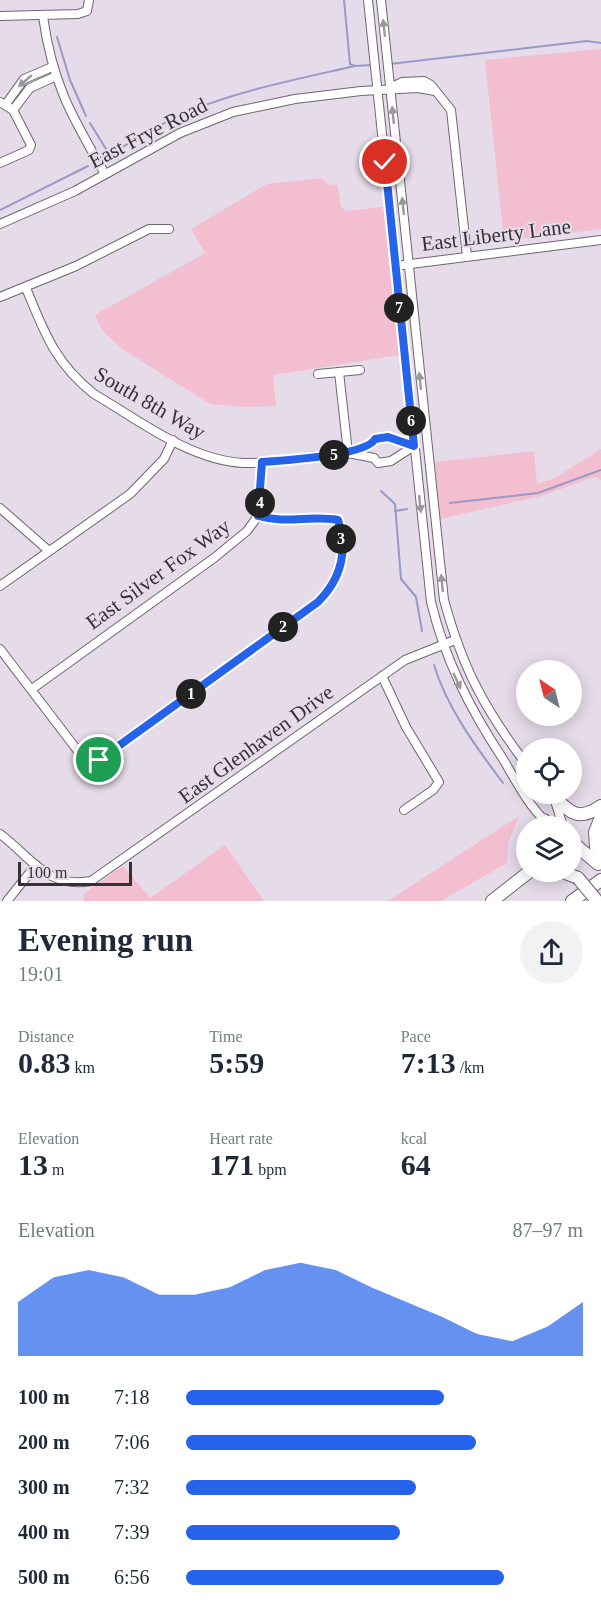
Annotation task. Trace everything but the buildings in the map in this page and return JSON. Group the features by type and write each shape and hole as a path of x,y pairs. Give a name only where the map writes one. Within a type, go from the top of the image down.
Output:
{"highway":[{"path":"561,804 579,815 589,814 601,806"},
{"path":"599,865 594,840 601,817"},
{"path":"582,851 599,865"},
{"path":"496,897 516,875"},
{"path":"572,901 601,879"},
{"path":"496,897 516,882"},
{"path":"581,882 597,901"}],"street":[{"path":"0,16 78,14 87,11 89,0"},
{"path":"368,0 430,602 442,644 470,708 541,816"},
{"path":"381,0 444,600 455,640 470,678 487,710 516,750"},
{"path":"43,16 54,77 77,125 105,174"},
{"path":"6,106 24,79 52,67"},
{"path":"6,106 30,88 54,77"},
{"name":"East Frye Road","path":"0,224 105,174 180,133 233,112 295,99 390,88 400,91 418,84 435,91 451,110 467,256"},
{"path":"0,163 29,150 31,146 6,106"},
{"path":"0,297 26,288 149,229 170,229"},
{"name":"East Liberty Lane","path":"395,266 601,240"},
{"name":"South 8th Way","path":"26,288 48,340 66,369 94,394 204,456 221,460 262,462 348,453 373,444 375,439 388,437 414,446"},
{"path":"318,374 360,370"},
{"path":"339,372 348,453"},
{"path":"0,586 130,494 164,459 173,440"},
{"path":"393,440 394,457"},
{"path":"373,444 374,458"},
{"name":"South 8th Way","path":"348,453 374,458 378,463 391,461 414,446"},
{"name":"East Silver Fox Way","path":"32,689 232,545 258,516 262,462"},
{"path":"0,508 49,551"},
{"path":"0,649 84,759 91,762 99,760 318,602 338,578 342,561 338,520 327,518 290,522 258,516"},
{"name":"East Glenhaven Drive","path":"36,865 59,881 81,883 101,877 382,676 418,653 455,640"},
{"path":"382,676 406,727 439,782 433,790 404,810"},
{"path":"0,834 36,865 6,901"}],"shaded area":[{"path":"601,49 601,229 504,241 485,60"},
{"path":"322,178 329,185 337,184 341,207 347,211 383,207 400,355 273,375 276,406 243,407 210,404 122,349 102,330 95,315 205,253 191,229 267,184"},
{"path":"601,449 601,480 595,477 541,496 440,519 435,462 534,451 537,484 555,478"},
{"path":"516,818 508,843 507,863 441,901 388,901"},
{"path":"225,845 264,901 84,901 83,894 123,866 150,898"}],"waterway":[{"path":"344,0 350,64 372,65"},
{"path":"57,37 70,80 86,116"},
{"path":"390,64 587,41 601,43"},
{"path":"106,156 166,122 207,104 355,66"},
{"path":"90,123 109,154"},
{"path":"0,210 88,166"},
{"path":"450,503 538,493 601,470"},
{"path":"381,491 395,504 401,579 416,597 422,631"},
{"path":"395,511 407,509"},
{"path":"434,665 454,712 503,783"}],"route":[{"path":"99,760 318,602 331,590 338,578 342,561 338,520 327,518 290,522 258,516 262,462 348,453 364,445 373,444 375,439 388,437 396,442 405,441 414,446 385,162"}]}
